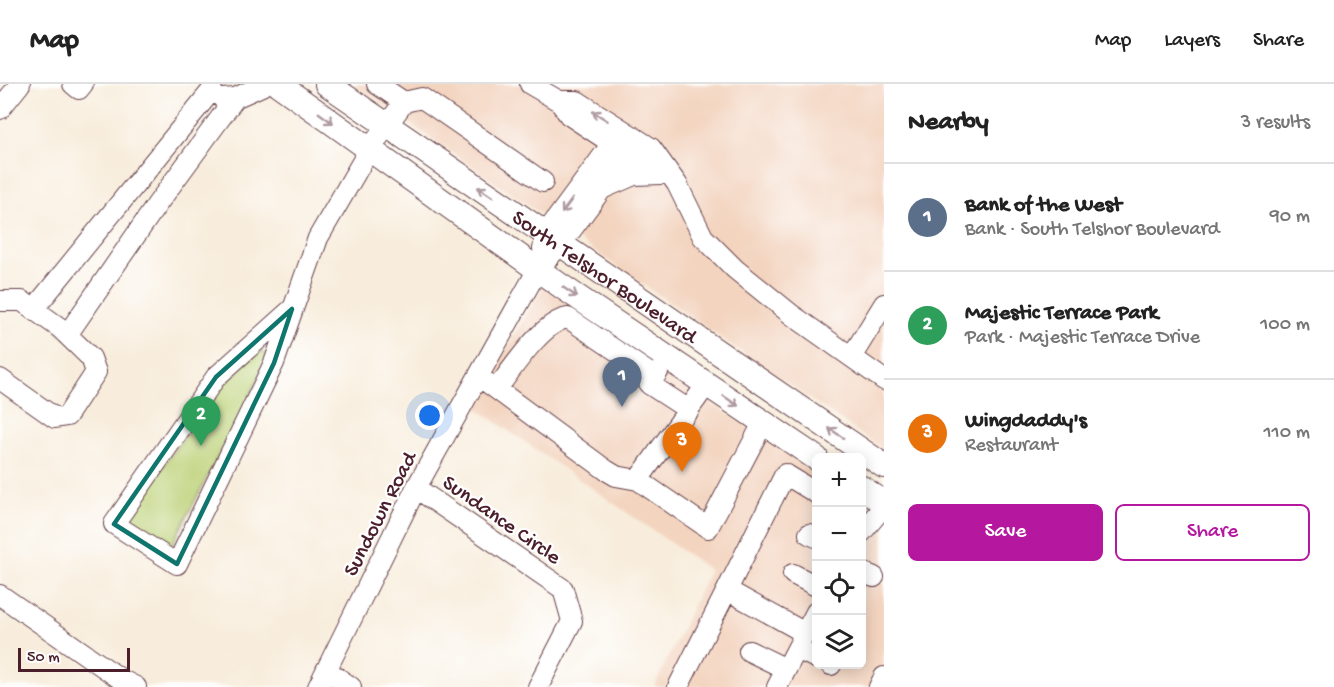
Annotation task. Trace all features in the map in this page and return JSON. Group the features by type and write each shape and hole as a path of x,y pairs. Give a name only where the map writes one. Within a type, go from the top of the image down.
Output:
{"main road":[{"name":"South Telshor Boulevard","path":"278,84 538,269 661,367 707,384 812,455"},
{"name":"South Telshor Boulevard","path":"327,84 884,466"},
{"path":"866,492 884,505"}],"street":[{"path":"0,109 20,84"},
{"path":"73,84 79,89 83,84"},
{"path":"34,309 210,87 222,99 235,98 266,84"},
{"path":"377,84 404,102"},
{"path":"530,84 559,101 569,115 581,123 625,142"},
{"path":"67,335 158,203 235,98"},
{"path":"292,309 216,376 114,525 177,564 274,363 318,238 369,150 404,102 422,98 543,182"},
{"path":"559,101 577,101 625,142 667,173 691,209 703,237 735,269 792,315 884,380"},
{"path":"581,123 592,149 594,184 634,175 667,173"},
{"name":"Sundown Road","path":"322,678 416,488 554,238 625,142"},
{"path":"0,301 22,301 34,309 91,358 96,372 67,416 55,418 0,379"},
{"path":"852,356 884,304"},
{"path":"497,389 538,339 559,319 568,318 661,367 649,384 689,410"},
{"path":"508,323 538,339"},
{"path":"478,375 606,470 616,476 638,480 708,528 763,423"},
{"path":"638,480 707,384"},
{"path":"678,687 785,474 812,491"},
{"name":"Sundance Circle","path":"416,488 563,589 572,621 538,687"},
{"path":"869,528 884,505"},
{"path":"794,574 812,584"},
{"path":"727,590 801,641 812,653"},
{"path":"0,595 135,687"},
{"path":"749,651 782,678 814,615"},
{"path":"879,687 884,677"},
{"path":"322,678 351,687"}],"highlighted area":[{"path":"292,309 274,363 177,564 114,524 216,377"}],"shaded area":[{"path":"352,84 884,84 884,450"},
{"path":"543,286 812,471 812,669 866,669 866,509 884,521 884,687 654,687 710,570 473,406"}],"green space":[{"path":"258,349 270,357 170,549 124,520 230,372"}],"place":[{"name":"Bank of the West","path":"622,407"},
{"name":"Majestic Terrace Park","path":"201,446"},
{"name":"Wingdaddy's","path":"682,472"}]}
